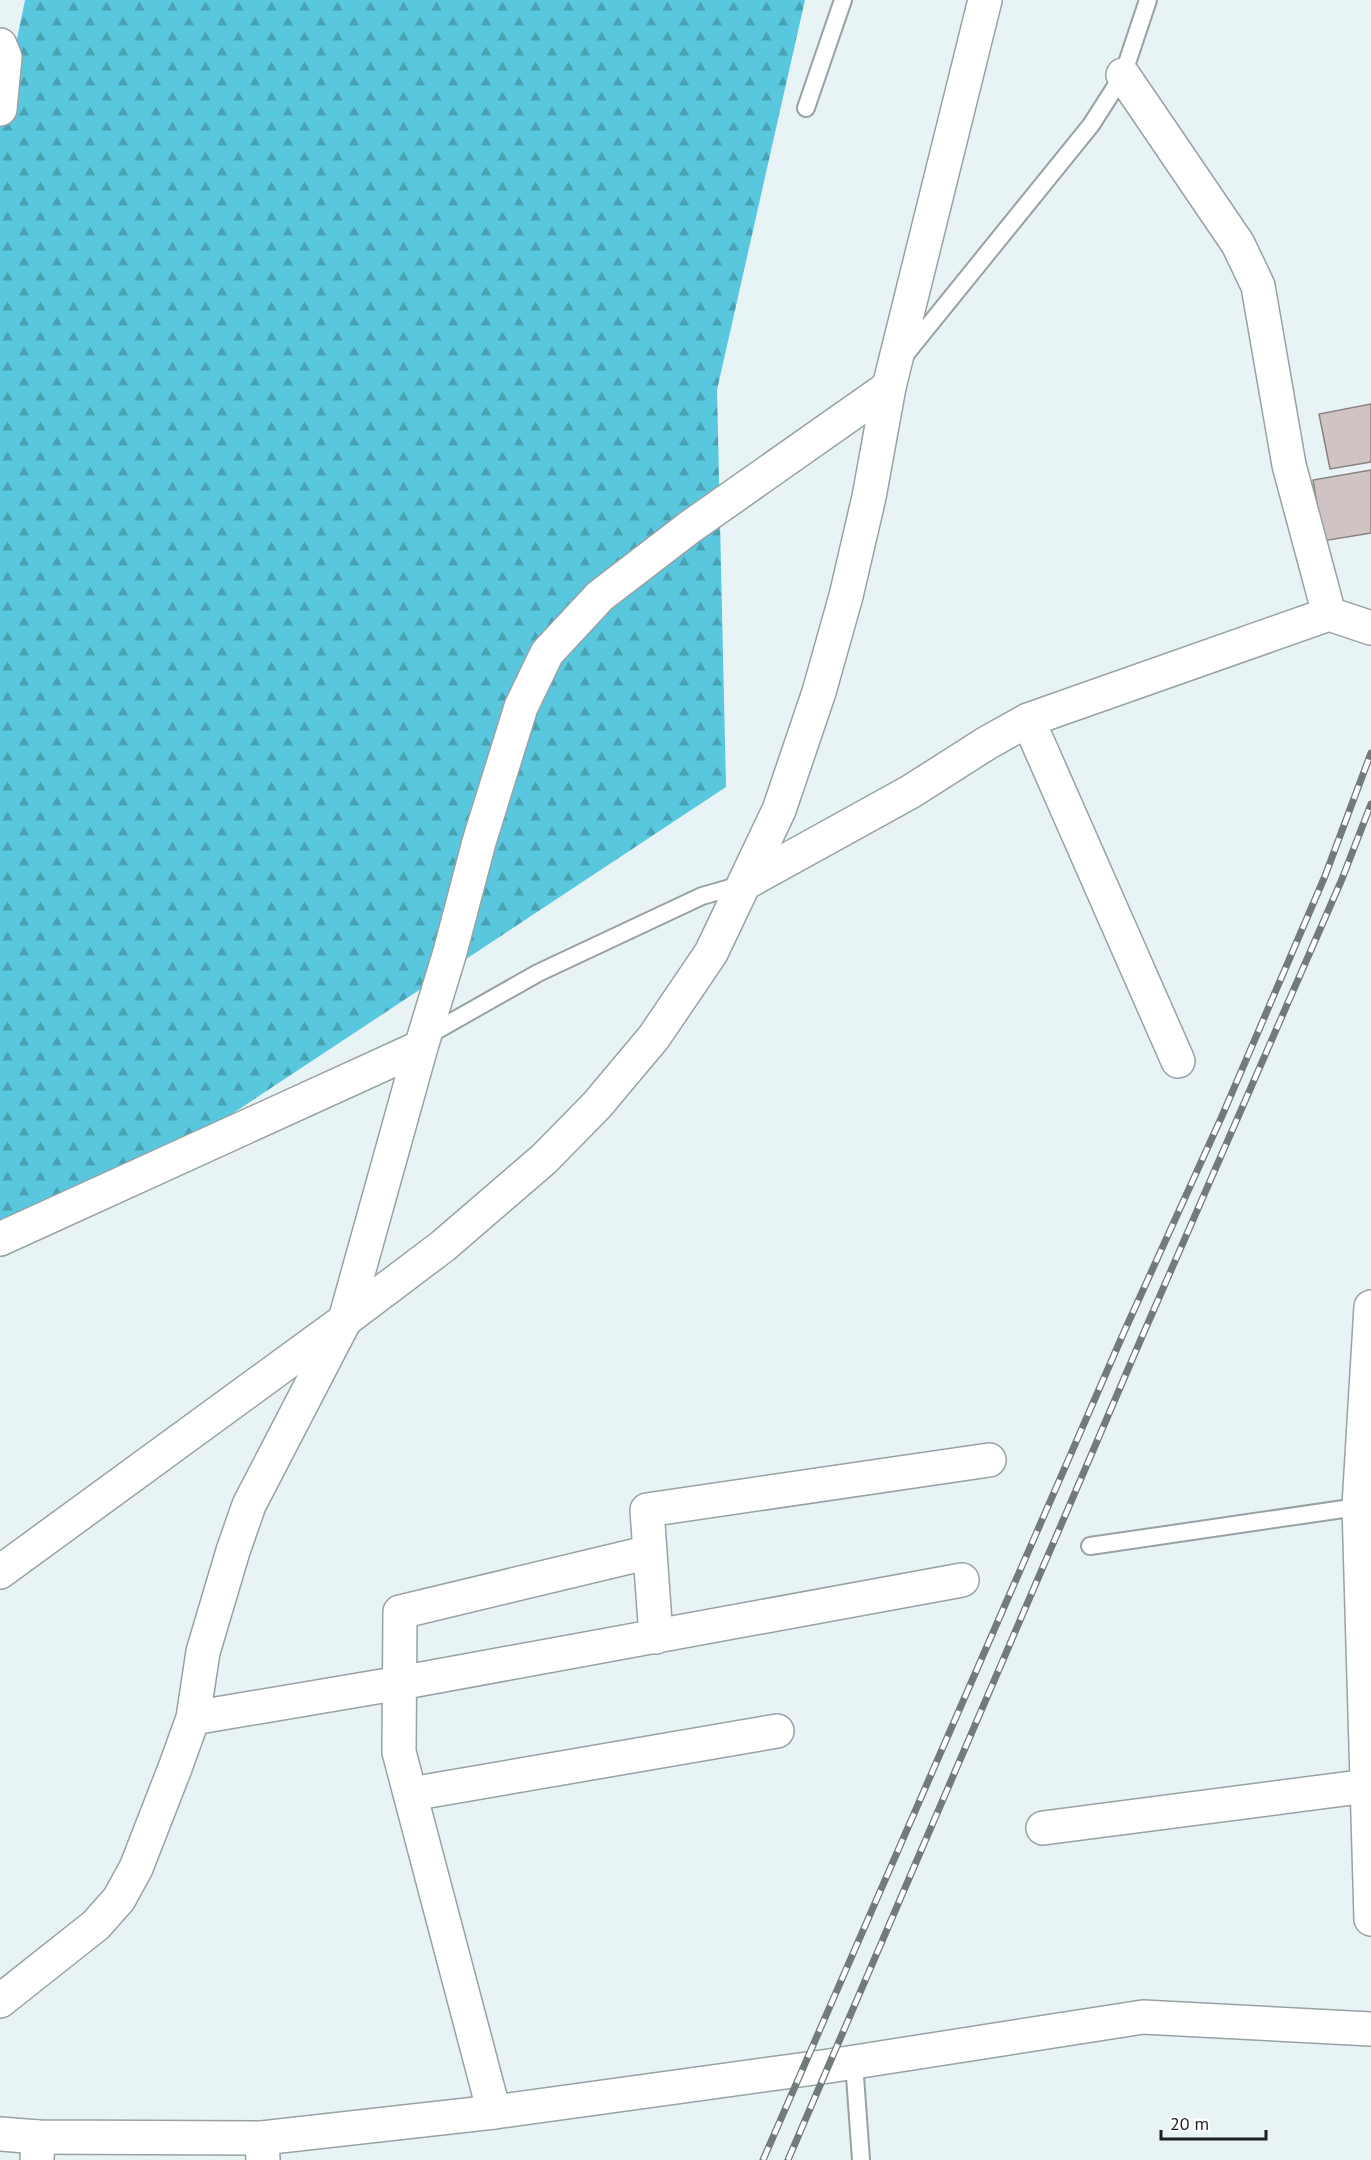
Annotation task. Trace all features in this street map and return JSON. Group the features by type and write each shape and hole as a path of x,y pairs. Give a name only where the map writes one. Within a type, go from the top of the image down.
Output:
{"street":[{"path":"0,1572 443,1246 544,1159 597,1105 654,1037 711,953 779,810 819,692 849,585 892,377 986,0"},
{"path":"0,45 5,57 0,109"},
{"path":"1123,75 1238,243 1258,286 1289,465 1329,614"},
{"path":"0,2001 96,1926 119,1899 136,1868 176,1768 193,1718 203,1652 249,1505 345,1320 479,842 520,707 547,653 600,596 892,377"},
{"path":"746,883 910,792 1028,720 1329,614 1371,628"},
{"path":"1028,720 1178,1061"},
{"path":"0,1239 422,1042"},
{"path":"1371,1307 1365,1506 1367,1786 1371,1919"},
{"path":"656,1637 647,1510 989,1460"},
{"path":"494,2112 399,1752 400,1612 650,1552"},
{"path":"193,1718 400,1683 962,1580"},
{"path":"411,1794 777,1731"},
{"path":"1044,1828 1367,1786"},
{"path":"0,2134 37,2149 262,2149 494,2112 854,2062 1143,2017 1371,2029"}],"lane":[{"path":"806,108 843,0"},
{"path":"892,377 1091,125 1123,75 1148,0"},
{"path":"422,1042 538,973 702,896 746,883"},
{"path":"1090,1546 1365,1506"},
{"path":"854,2062 861,2160"}],"green space":[{"path":"25,0 805,0 717,390 726,787 185,1145 0,1252 0,121"}],"building":[{"path":"1371,404 1371,462 1330,469 1319,414"},
{"path":"1371,470 1371,533 1323,541 1313,480"}],"railway":[{"path":"763,2160 1124,1332 1222,1116 1325,876 1371,753"},
{"path":"788,2160 1141,1339 1342,879 1371,804"}]}
